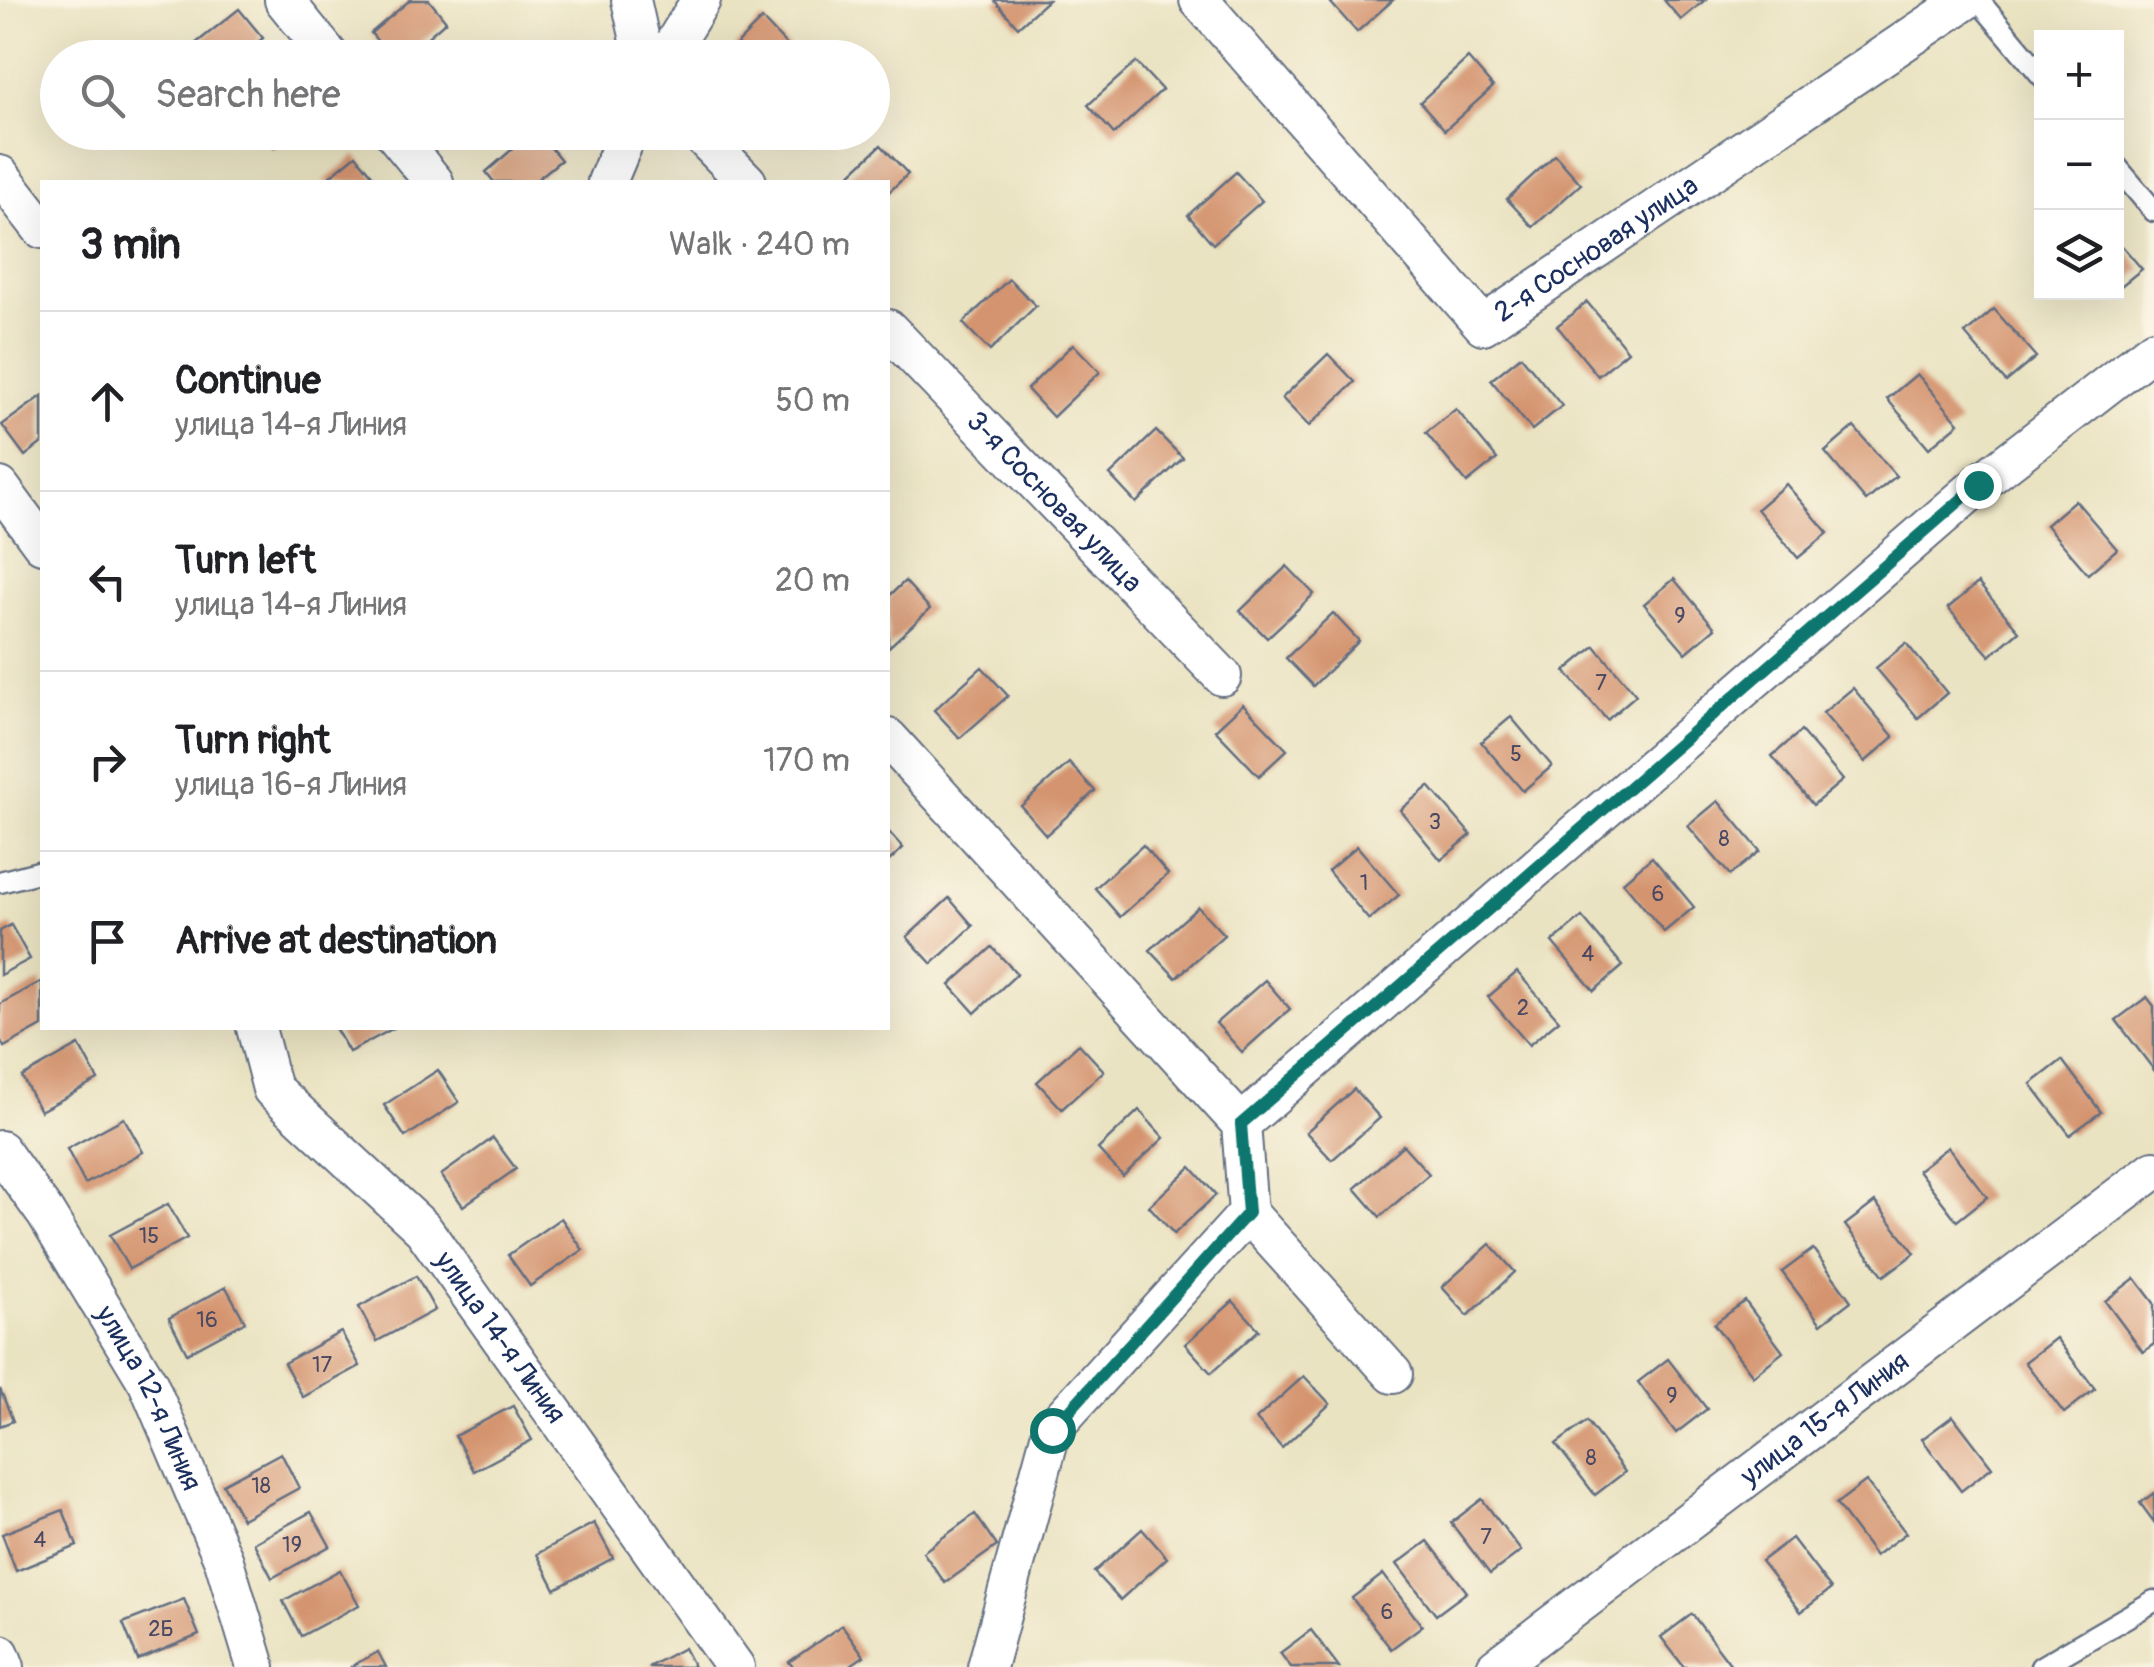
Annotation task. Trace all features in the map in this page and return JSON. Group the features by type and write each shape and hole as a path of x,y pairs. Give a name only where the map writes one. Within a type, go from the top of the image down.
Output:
{"street":[{"path":"284,0 316,40"},
{"path":"631,0 640,40"},
{"path":"676,40 701,0"},
{"name":"2-я Сосновая улица","path":"1199,0 1484,325 1966,0"},
{"path":"407,150 432,180"},
{"path":"608,180 620,150"},
{"path":"715,150 744,180"},
{"path":"0,175 40,226"},
{"name":"3-я Сосновая улица","path":"890,330 1222,676"},
{"path":"1241,1124 1978,485 2154,349"},
{"path":"0,487 40,541"},
{"path":"890,740 1241,1124 1248,1213 1393,1374"},
{"name":"улица 14-я Линия","path":"257,1030 272,1089 423,1229 735,1667"},
{"name":"улица 12-я Линия","path":"0,1150 46,1214 148,1383 224,1561 256,1667"},
{"name":"улица 15-я Линия","path":"1496,1667 2154,1170"},
{"path":"986,1667 1052,1430 1248,1213"},
{"path":"0,1654 5,1667"}],"lane":[{"path":"1978,0 2034,66"},
{"path":"2124,175 2154,211"},
{"path":"0,882 40,872"},
{"path":"2041,1667 2154,1601"}],"building":[{"path":"410,0 429,0 446,21 424,40 377,40 371,33"},
{"path":"994,0 1048,0 1018,27"},
{"path":"1393,0 1357,32 1331,3"},
{"path":"1664,0 1705,0 1681,20"},
{"path":"239,9 263,38 261,40 200,40"},
{"path":"762,19 782,40 741,40"},
{"path":"1468,58 1493,87 1445,130 1420,102"},
{"path":"1136,62 1162,90 1114,134 1088,105"},
{"path":"511,150 553,150 561,160 536,180 492,180 486,172"},
{"path":"876,150 886,150 908,174 890,191 890,180 844,180"},
{"path":"356,155 376,180 325,180"},
{"path":"1555,155 1581,184 1533,227 1507,199"},
{"path":"1236,172 1262,201 1213,244 1188,215"},
{"path":"2124,248 2142,269 2124,284"},
{"path":"1009,279 1036,306 990,351 963,323"},
{"path":"1587,302 1628,351 1598,376 1557,326"},
{"path":"1994,309 2036,357 2006,382 1965,334"},
{"path":"1073,344 1100,372 1053,417 1027,389"},
{"path":"1328,354 1355,382 1309,426 1282,398"},
{"path":"1521,356 1562,406 1532,430 1491,380"},
{"path":"1917,374 1959,423 1929,448 1887,399"},
{"path":"40,397 40,445 25,456 2,425"},
{"path":"1456,409 1497,459 1467,483 1426,433"},
{"path":"1854,427 1896,476 1866,501 1825,452"},
{"path":"1156,431 1183,458 1136,503 1110,475"},
{"path":"1786,484 1828,533 1798,558 1757,509"},
{"path":"2075,500 2117,549 2088,574 2046,525"},
{"path":"1287,566 1314,594 1267,638 1240,611"},
{"path":"1674,579 1715,628 1686,653 1644,604"},
{"path":"905,581 930,609 890,646 890,595"},
{"path":"1978,583 2019,631 1990,656 1948,608"},
{"path":"1333,613 1359,641 1313,686 1286,658"},
{"path":"1906,643 1947,693 1918,718 1876,668"},
{"path":"1595,646 1636,695 1607,720 1565,671"},
{"path":"982,667 1008,696 960,738 934,710"},
{"path":"1853,688 1894,737 1865,762 1823,713"},
{"path":"1243,704 1287,750 1259,776 1215,730"},
{"path":"1511,717 1552,766 1523,791 1481,742"},
{"path":"1801,731 1843,780 1813,805 1772,756"},
{"path":"1069,763 1095,791 1046,835 1021,806"},
{"path":"1429,786 1471,835 1441,860 1400,810"},
{"path":"1718,801 1760,851 1730,875 1688,826"},
{"path":"890,833 903,848 890,860"},
{"path":"1143,845 1168,874 1120,917 1095,888"},
{"path":"1357,846 1399,895 1369,920 1328,871"},
{"path":"1652,857 1694,907 1664,932 1623,882"},
{"path":"949,898 973,926 932,964 907,937"},
{"path":"1198,907 1224,935 1176,978 1150,950"},
{"path":"1582,917 1623,966 1594,991 1552,942"},
{"path":"11,925 30,959 0,975 0,931"},
{"path":"992,947 1017,974 975,1013 950,985"},
{"path":"1517,972 1559,1020 1529,1045 1488,997"},
{"path":"1265,980 1290,1009 1242,1052 1216,1023"},
{"path":"40,982 40,1027 4,1047 0,1039 0,1004"},
{"path":"2147,997 2154,1006 2154,1070 2116,1020"},
{"path":"336,1030 390,1030 349,1052"},
{"path":"1079,1044 1104,1071 1062,1109 1037,1082"},
{"path":"79,1045 98,1080 40,1111 22,1077"},
{"path":"2062,1060 2101,1112 2070,1135 2031,1084"},
{"path":"438,1070 459,1102 405,1137 384,1105"},
{"path":"1354,1089 1380,1118 1332,1160 1306,1132"},
{"path":"1139,1110 1164,1138 1123,1176 1098,1149"},
{"path":"124,1118 143,1152 85,1184 67,1149"},
{"path":"493,1138 516,1169 463,1206 441,1175"},
{"path":"1403,1145 1429,1174 1380,1217 1355,1188"},
{"path":"1948,1147 1987,1197 1957,1221 1918,1170"},
{"path":"1191,1167 1216,1195 1174,1234 1149,1206"},
{"path":"1875,1202 1915,1253 1884,1276 1845,1225"},
{"path":"168,1204 187,1238 129,1269 110,1235"},
{"path":"561,1218 583,1250 530,1286 508,1255"},
{"path":"1490,1244 1515,1272 1468,1316 1442,1287"},
{"path":"1813,1249 1851,1301 1821,1324 1782,1272"},
{"path":"416,1276 435,1310 377,1341 359,1307"},
{"path":"2135,1278 2154,1303 2154,1344 2143,1352 2105,1301"},
{"path":"226,1287 245,1322 187,1353 169,1318"},
{"path":"1233,1301 1259,1330 1211,1373 1185,1344"},
{"path":"1745,1301 1783,1352 1753,1376 1714,1324"},
{"path":"341,1332 360,1366 303,1397 284,1363"},
{"path":"2056,1338 2095,1389 2064,1413 2025,1362"},
{"path":"1668,1359 1707,1409 1676,1433 1638,1382"},
{"path":"1304,1376 1330,1404 1282,1448 1256,1419"},
{"path":"0,1389 13,1421 0,1426"},
{"path":"513,1406 532,1440 474,1471 455,1436"},
{"path":"1953,1416 1992,1467 1961,1491 1922,1439"},
{"path":"1587,1421 1625,1472 1595,1495 1556,1444"},
{"path":"281,1453 299,1488 242,1519 223,1484"},
{"path":"1866,1481 1906,1533 1875,1556 1836,1504"},
{"path":"2154,1493 2154,1522 2140,1503"},
{"path":"1482,1499 1521,1551 1490,1574 1451,1523"},
{"path":"63,1510 77,1546 16,1571 2,1534"},
{"path":"311,1512 330,1546 272,1578 254,1543"},
{"path":"975,1514 997,1546 945,1583 923,1552"},
{"path":"594,1523 613,1558 555,1589 537,1554"},
{"path":"1142,1529 1167,1558 1120,1600 1094,1572"},
{"path":"1792,1538 1831,1589 1801,1612 1761,1561"},
{"path":"1428,1541 1467,1592 1436,1615 1397,1564"},
{"path":"340,1570 359,1605 301,1636 283,1601"},
{"path":"1383,1574 1422,1626 1391,1649 1352,1598"},
{"path":"184,1599 199,1635 138,1660 123,1623"},
{"path":"1692,1614 1731,1665 1684,1667 1661,1637"},
{"path":"842,1625 864,1656 848,1667 793,1667 789,1662"},
{"path":"1311,1630 1339,1667 1291,1667 1280,1653"},
{"path":"684,1648 694,1667 648,1667"},
{"path":"378,1652 386,1667 350,1667"}],"route":[{"path":"1052,1430 1248,1213 1241,1124 1978,485"}]}
